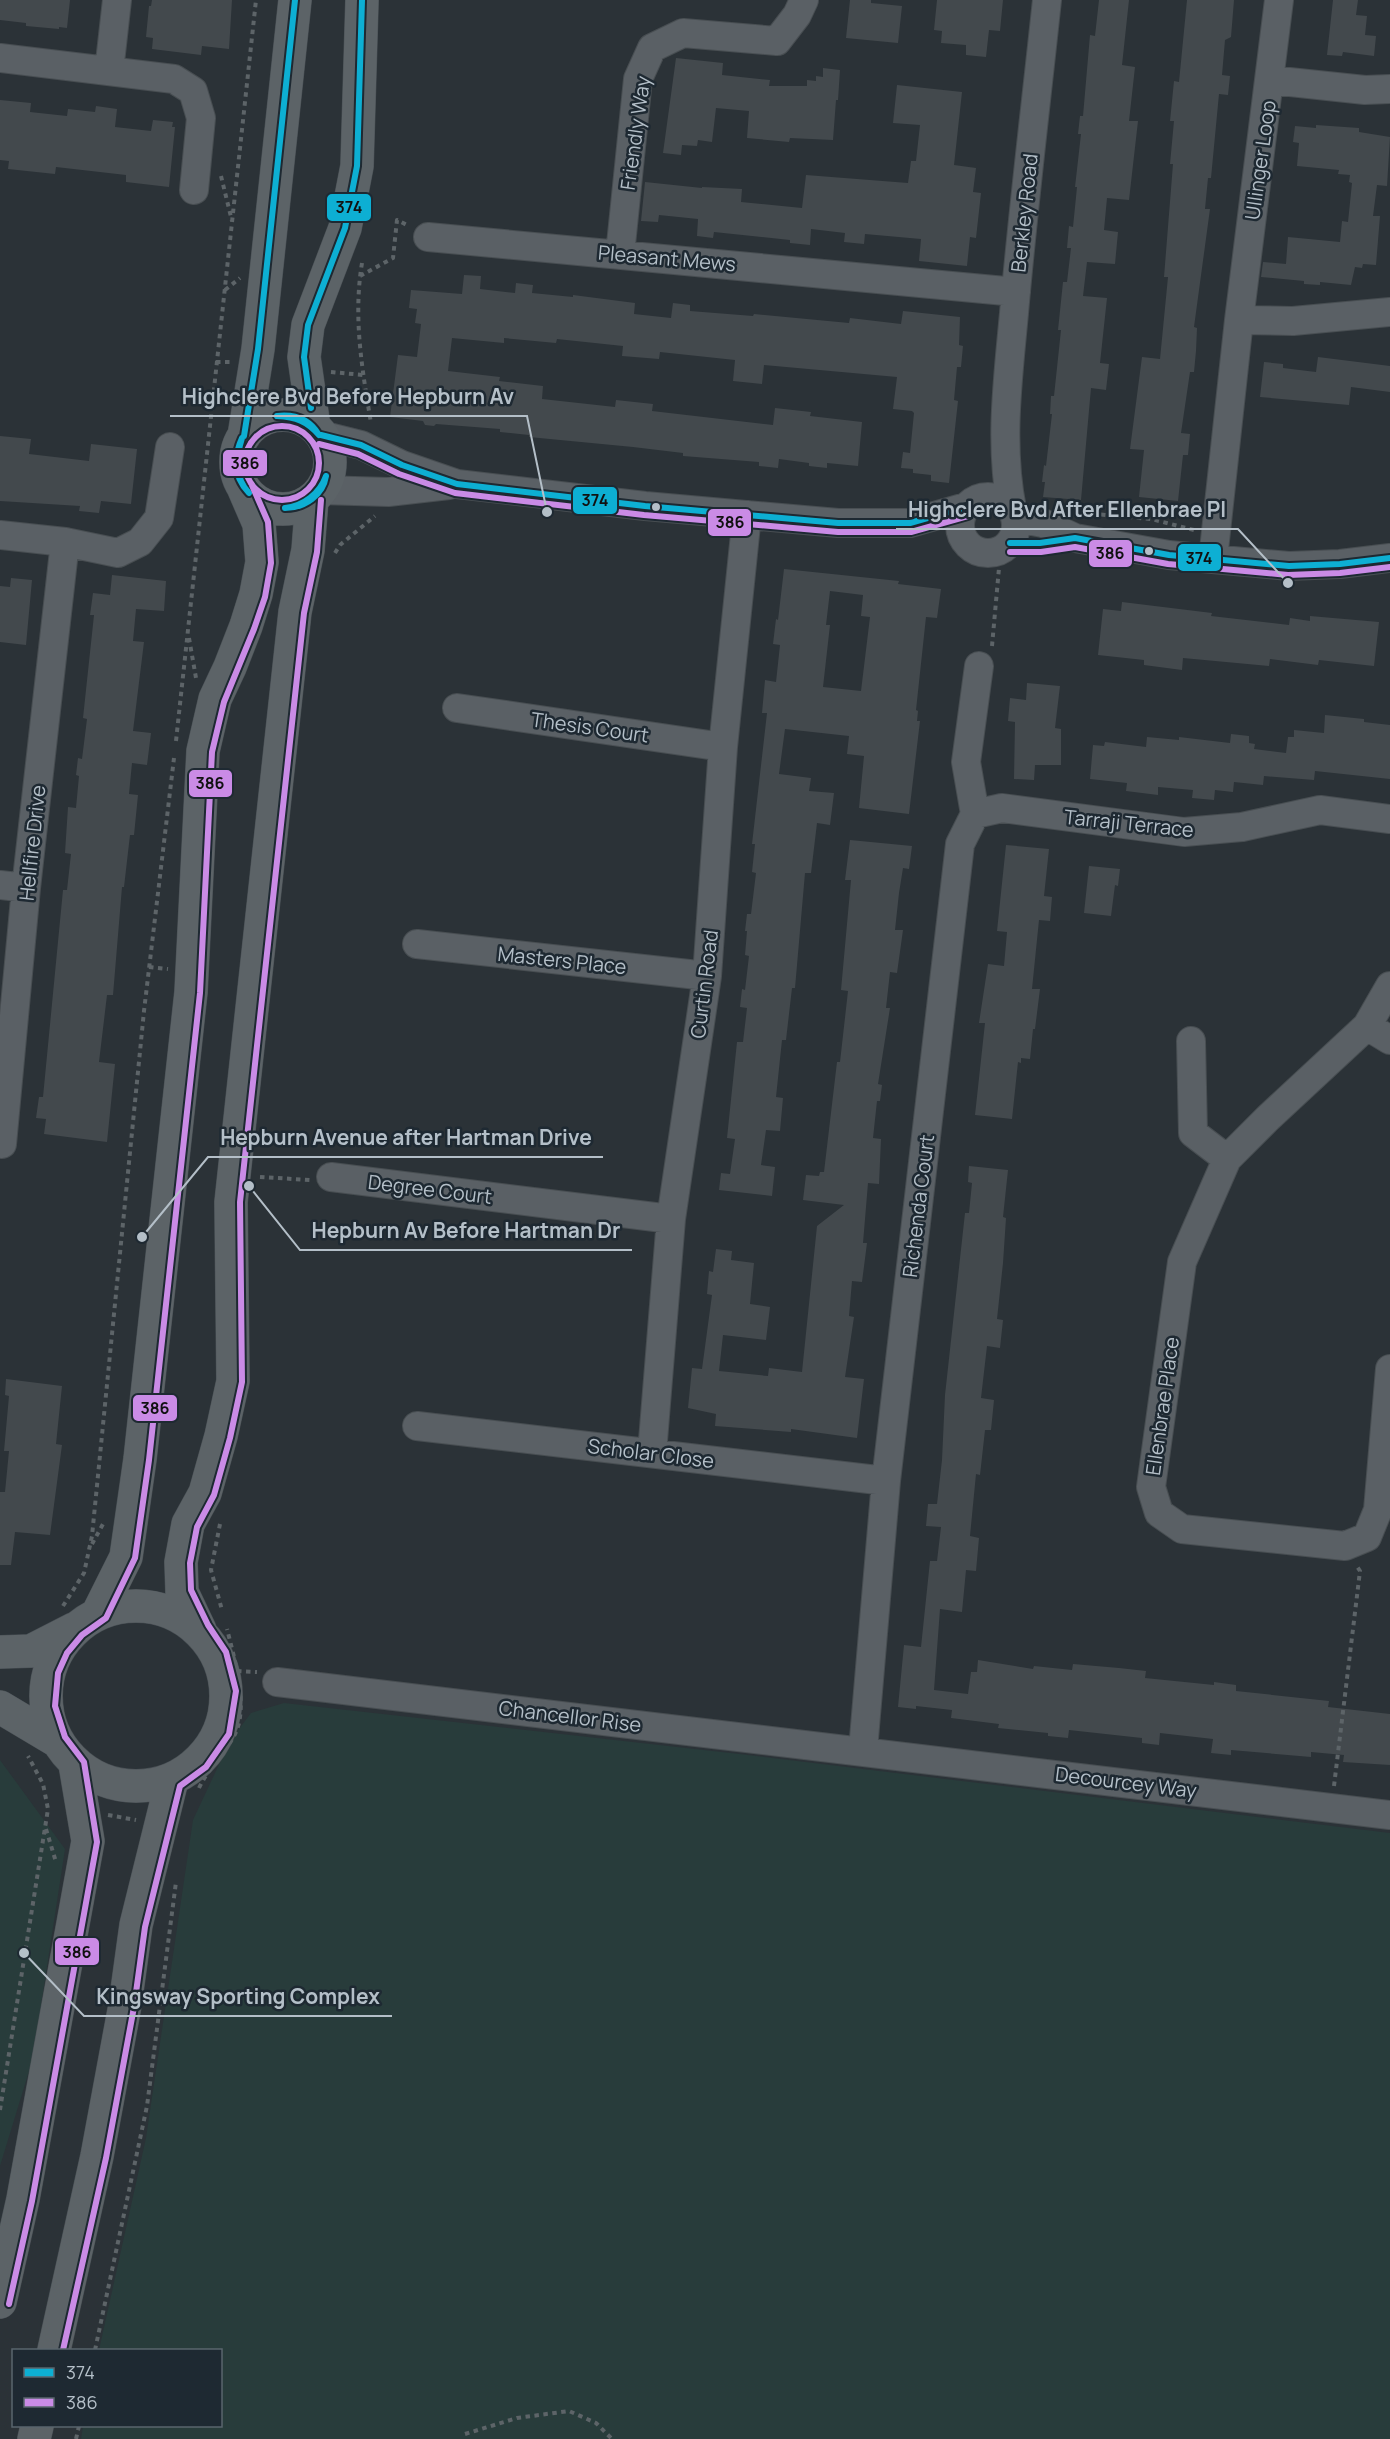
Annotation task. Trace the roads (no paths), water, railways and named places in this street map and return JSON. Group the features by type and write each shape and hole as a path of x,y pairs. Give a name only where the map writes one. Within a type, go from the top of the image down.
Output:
{"main road":[{"path":"0,2302 23,2199 88,1840 83,1812 66,1752 46,1707 49,1671 59,1648 78,1616 126,1557 140,1459 191,992 203,751 215,699 246,626 256,594 262,562 259,525 236,470 236,452 244,436 258,350 295,0"},
{"path":"317,431 304,357 308,325 345,228 357,166 362,0"},
{"path":"0,1707 66,1752 94,1777 122,1786 148,1787 172,1780 201,1761 221,1729 227,1690 218,1656 200,1630 182,1592 181,1562 188,1524 205,1493 233,1381 231,1202 295,612 317,494 330,467 329,450 317,431 304,420 282,415 260,421 244,436"},
{"path":"243,488 254,500 268,508 285,510 301,506 317,494"},
{"path":"0,1653 31,1651 78,1616 121,1606 150,1605 174,1613 200,1630"},
{"path":"54,2349 98,2156 125,2005 136,1925 172,1780"}],"street":[{"path":"109,71 117,0"},
{"name":"Friendly Way","path":"620,254 638,79 651,48 683,33 777,41 797,15 804,0"},
{"name":"Berkley Road","path":"1012,523 1007,486 1004,427 1047,0"},
{"name":"Ullinger Loop","path":"1213,559 1239,320 1279,0"},
{"path":"0,58 174,80 193,91 201,118 194,190"},
{"path":"1270,80 1365,90 1390,89"},
{"name":"Pleasant Mews","path":"428,237 1016,291"},
{"path":"1239,320 1293,321 1390,312"},
{"name":"Berkley Road","path":"973,502 1004,427"},
{"path":"317,431 361,445 402,465 457,484 645,506 838,523 910,523 962,538 968,545 985,554 994,553 1012,523"},
{"path":"0,535 65,542 118,553 141,542 159,518 170,447"},
{"path":"317,494 388,492 457,484"},
{"path":"910,523 973,502 998,498 1012,523"},
{"path":"962,538 960,522 973,502"},
{"name":"Curtin Road","path":"652,1453 671,1219 707,976 723,747 747,515"},
{"path":"1012,523 1043,523 1075,538 1169,555 1289,566 1340,564 1390,558"},
{"name":"Hellfire Drive","path":"2,1144 13,886 65,542"},
{"path":"975,814 966,762 979,666"},
{"name":"Thesis Court","path":"457,708 723,747"},
{"name":"Tarraji Terrace","path":"975,814 1002,808 1184,832 1242,827 1320,810 1390,819"},
{"name":"Richenda Court","path":"863,1750 886,1481 960,844 975,814"},
{"name":"Masters Place","path":"417,944 707,976"},
{"name":"Ellenbrae Place","path":"1390,986 1378,1033 1268,1118 1227,1159 1182,1262 1150,1487 1159,1514 1182,1529 1345,1546 1367,1537 1378,1510 1390,1369"},
{"path":"1191,1041 1192,1133 1227,1159"},
{"name":"Degree Court","path":"331,1177 671,1219"},
{"name":"Scholar Close","path":"417,1426 886,1481"},
{"name":"Chancellor Rise","path":"277,1682 863,1750"},
{"name":"Decourcey Way","path":"863,1750 1390,1815"}],"place":[{"name":"Highclere Bvd Before Hepburn Av","path":"547,512"},
{"name":"Highclere Bvd After Ellenbrae Pl","path":"1288,583"},
{"name":"Hepburn Av Before Hartman Dr","path":"249,1186"},
{"name":"Hepburn Avenue after Hartman Drive","path":"142,1237"},
{"name":"Kingsway Sporting Complex","path":"24,1953"}]}
